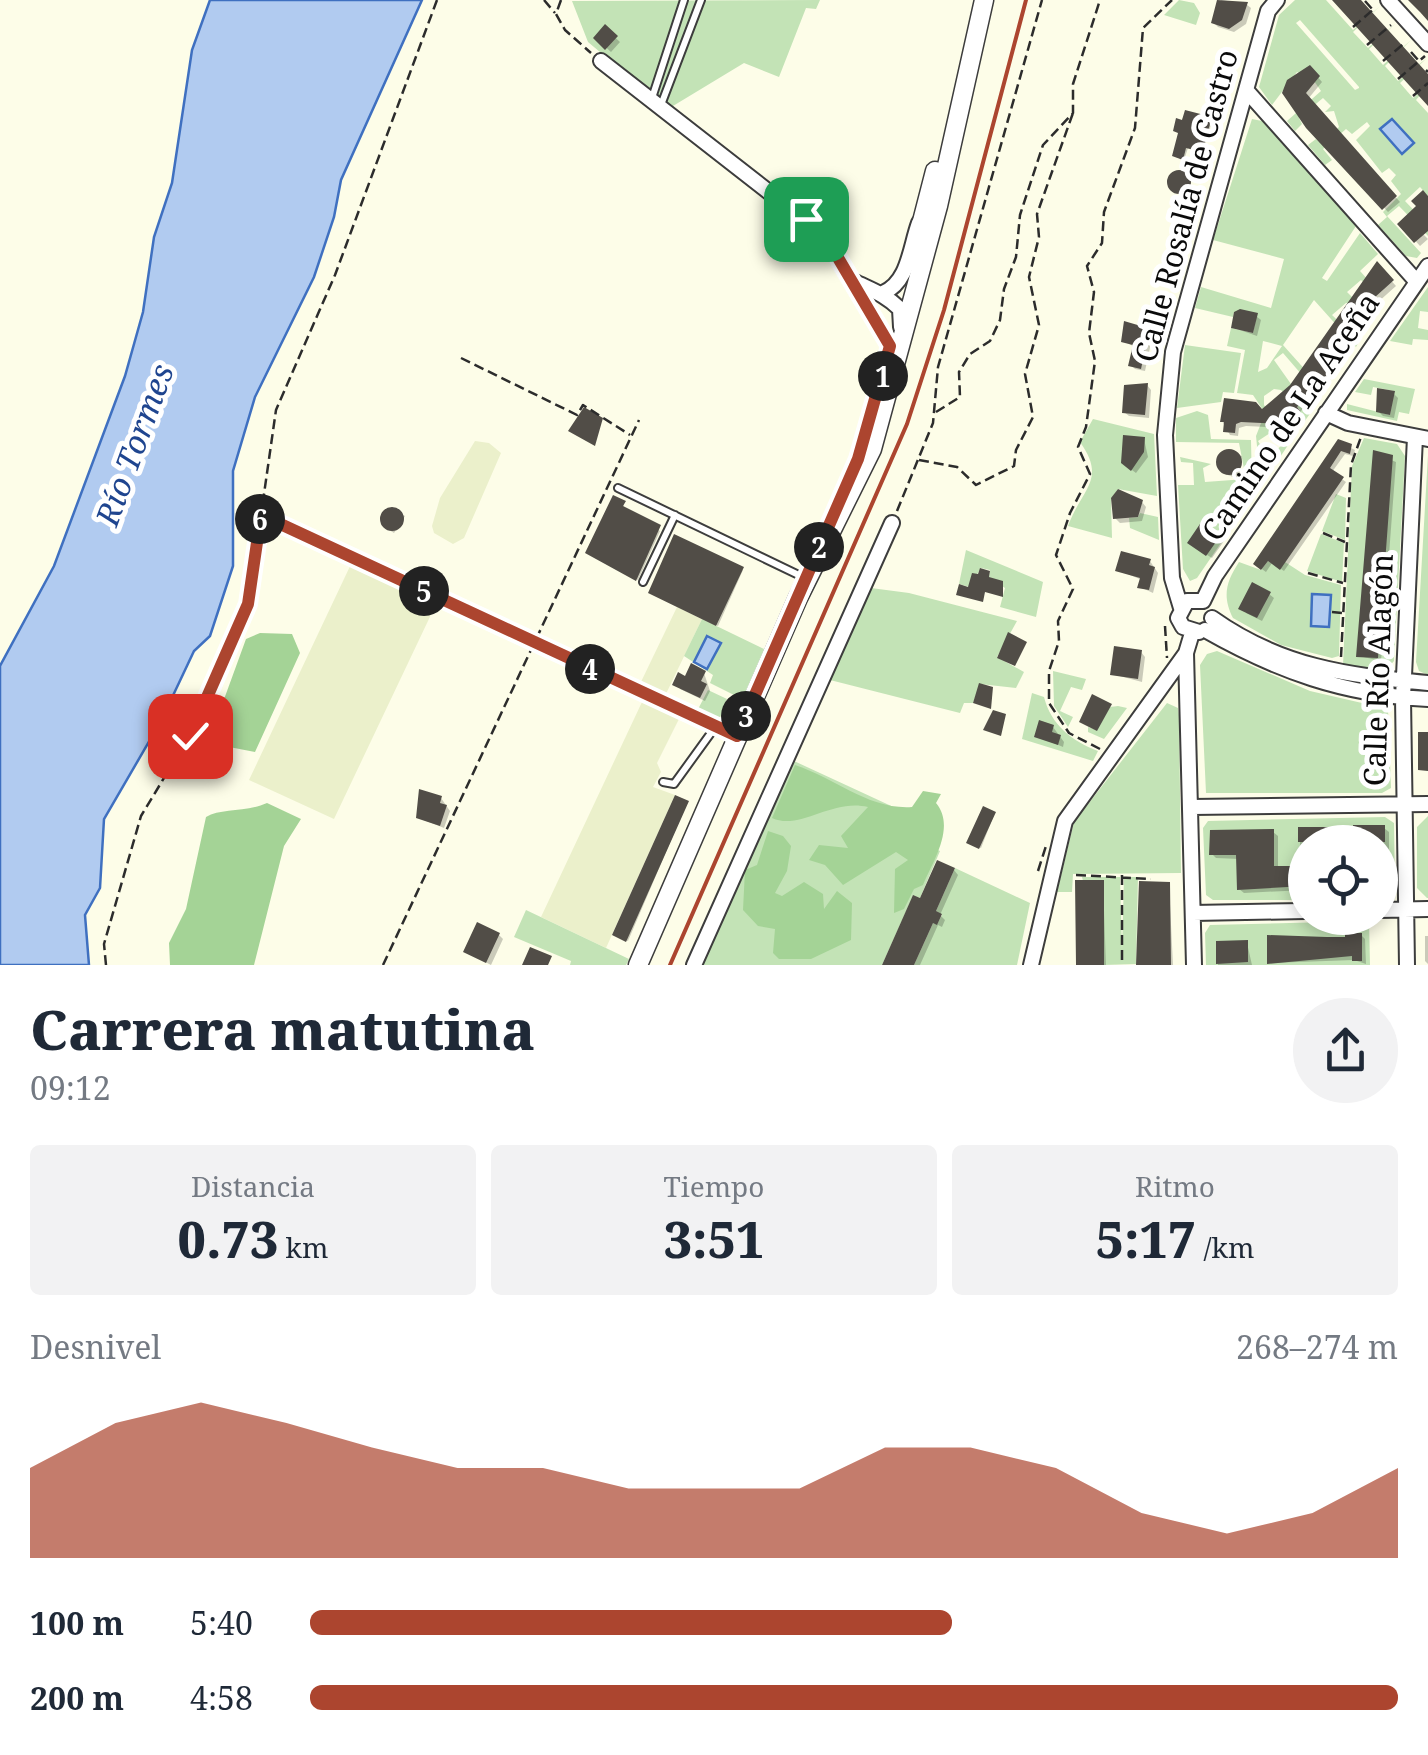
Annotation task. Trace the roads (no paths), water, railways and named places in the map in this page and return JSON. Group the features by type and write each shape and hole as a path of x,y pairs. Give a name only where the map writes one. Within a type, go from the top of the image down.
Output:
{"street":[{"path":"808,580 854,491 881,421 984,0"},
{"name":"Calle Rosalía de Castro","path":"1203,627 1182,627 1172,578 1165,435 1168,392 1181,318 1268,11 1276,0"},
{"path":"1384,2 1427,50"},
{"path":"601,61 824,234 890,346"},
{"path":"1246,90 1417,282"},
{"path":"883,292 897,286 903,276 935,192"},
{"path":"638,965 858,459 935,192"},
{"name":"Camino de La Aceña","path":"1203,601 1214,576 1428,266"},
{"path":"852,281 883,292 900,309 900,330 881,421"},
{"path":"870,312 886,314 900,309"},
{"path":"1326,413 1348,423 1422,438"},
{"name":"Calle Río Alagón","path":"1407,965 1403,698 1422,438"},
{"path":"694,965 892,524"},
{"path":"1031,965 1060,833 1109,756 1203,627 1203,601 1187,602 1180,608"},
{"path":"1203,627 1345,676 1428,684"},
{"path":"1203,627 1293,675 1342,690 1428,699"},
{"path":"1186,654 1194,965"},
{"path":"1156,694 1174,693 1189,701"},
{"path":"1192,807 1428,804"},
{"path":"1398,911 1428,909"},
{"path":"1193,913 1288,916"}],"lane":[{"path":"656,102 684,0"},
{"path":"656,102 701,0"},
{"path":"618,488 808,580"},
{"path":"643,582 674,515"},
{"path":"663,782 674,784 716,726"}],"water":[{"name":"Río Tormes","path":"210,0 422,0 341,180 334,217 314,277 255,397 233,471 233,566 210,636 194,651 161,721 104,819 100,888 85,915 89,965 0,965 0,666 54,566 125,376 143,312 154,237 172,183 192,50"},
{"path":"1392,119 1414,143 1402,154 1380,129"},
{"path":"1312,594 1331,595 1329,627 1311,626"},
{"path":"707,636 721,643 707,669 694,662"}],"railway":[{"path":"670,965 907,424 944,310 1026,0"}]}
